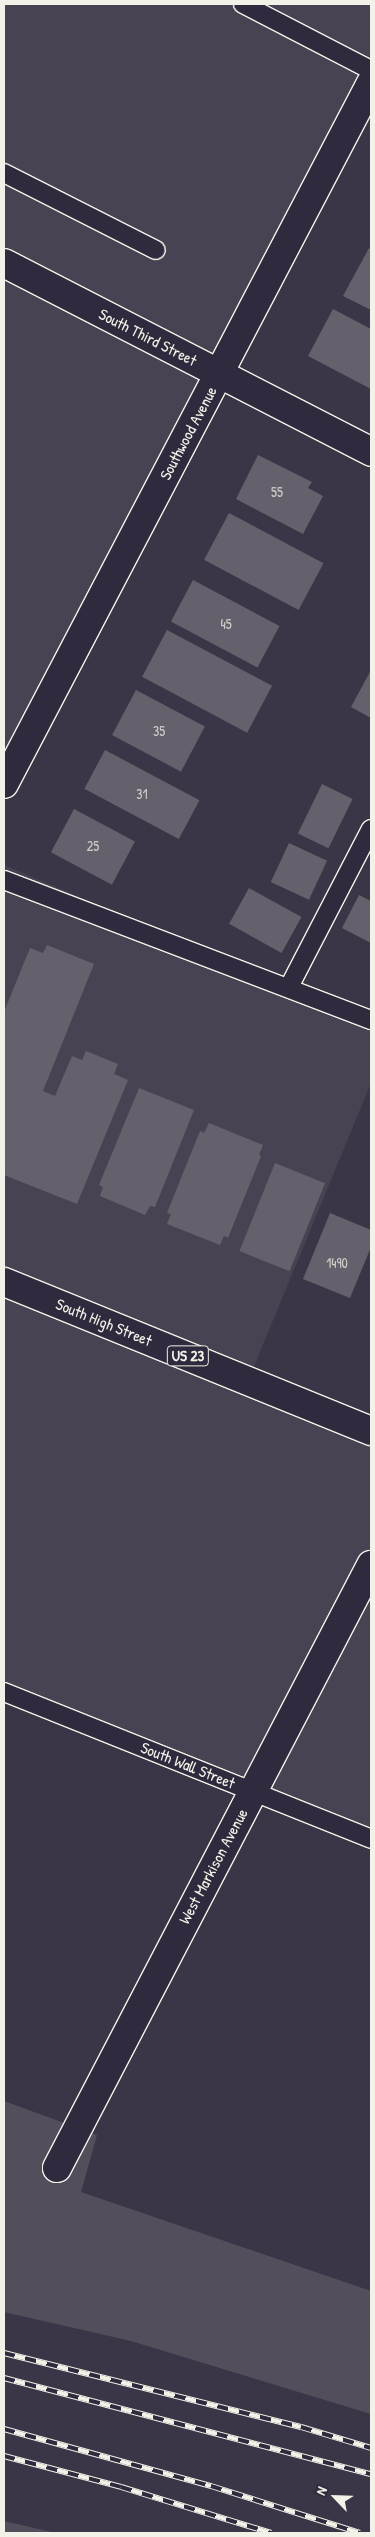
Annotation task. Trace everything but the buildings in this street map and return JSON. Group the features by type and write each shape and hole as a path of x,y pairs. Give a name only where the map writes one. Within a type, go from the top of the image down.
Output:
{"street":[{"name":"Southwood Avenue","path":"4,784 371,83"},
{"name":"South Third Street","path":"4,263 371,452"},
{"name":"South High Street","path":"4,1282 371,1431"},
{"name":"West Markison Avenue","path":"57,2168 371,1565"}],"lane":[{"path":"243,4 371,70"},
{"path":"4,173 156,250"},
{"path":"289,987 371,829"},
{"path":"4,880 289,987 371,1020"},
{"name":"South Wall Street","path":"4,1692 371,1840"}],"shaded area":[{"path":"4,4 371,4 371,78 4,780"},
{"path":"4,865 371,1020 371,1083 248,1381 371,1431 371,1837 4,1697"},
{"path":"4,2101 97,2135 81,2192 371,2291 371,2414 131,2341 4,2312"},
{"path":"4,2521 56,2533 4,2533"}],"railway":[{"path":"4,2353 301,2427 371,2448"},
{"path":"4,2378 371,2474"},
{"path":"4,2429 211,2486 360,2533"},
{"path":"4,2456 121,2487 271,2533"}]}
